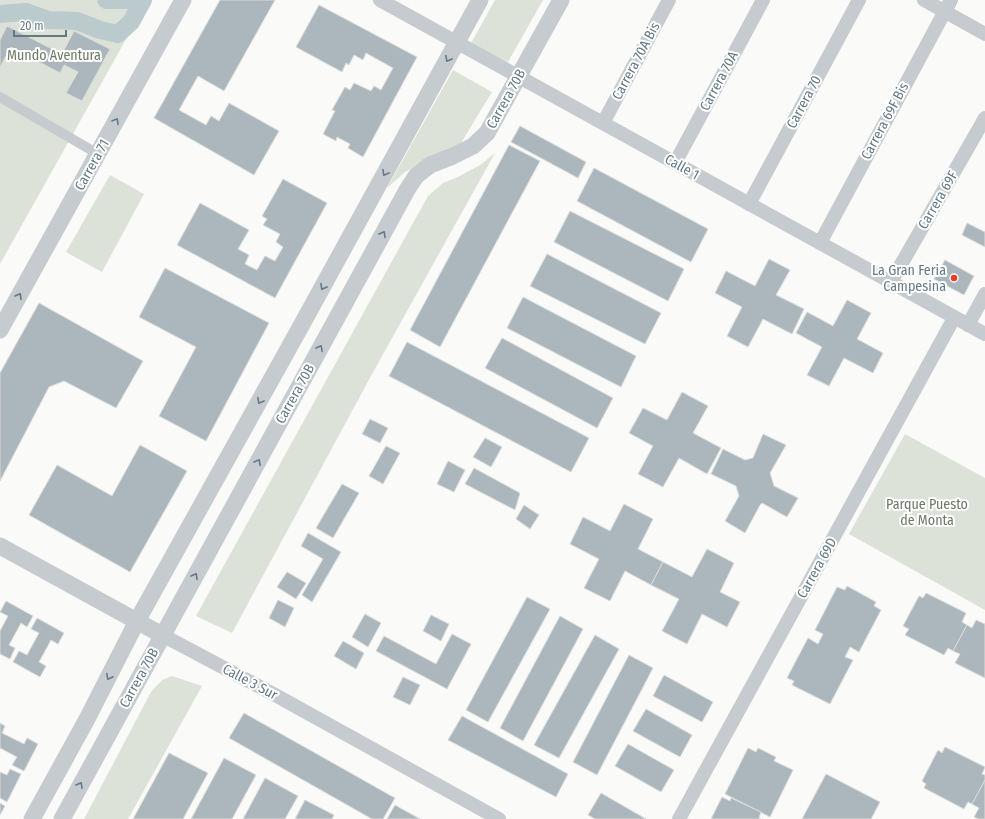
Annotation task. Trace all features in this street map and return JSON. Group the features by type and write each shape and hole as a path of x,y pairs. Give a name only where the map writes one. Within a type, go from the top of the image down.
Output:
{"street":[{"name":"Carrera 71","path":"0,330 183,0"},
{"name":"Calle 1","path":"380,0 985,334"},
{"name":"Carrera 70B","path":"32,819 87,719 137,621 480,0"},
{"name":"Carrera 70B","path":"62,819 406,190 416,176 430,165 473,146 487,133 561,0"},
{"name":"Carrera 70A Bis","path":"603,123 669,0"},
{"name":"Carrera 70A","path":"675,163 763,0"},
{"name":"Carrera 70","path":"749,204 859,0"},
{"path":"924,0 948,6 985,34"},
{"name":"Carrera 69F Bis","path":"820,243 948,6"},
{"path":"0,96 98,154"},
{"name":"Carrera 69F","path":"891,282 985,118"},
{"path":"968,325 985,294"},
{"name":"Carrera 69D","path":"679,819 954,318"},
{"name":"Calle 3 Sur","path":"0,546 277,696 499,819"}],"green space":[{"name":"Mundo Aventura","path":"0,0 148,0 0,264"},
{"path":"495,0 543,0 508,62 470,45"},
{"path":"453,70 492,92 461,143 405,172 387,188"},
{"path":"495,153 371,376 232,633 196,616 428,196 443,183 480,165"},
{"path":"110,175 144,194 102,272 66,252"},
{"name":"Parque Puesto de Monta","path":"905,434 985,478 985,610 849,534"},
{"path":"172,676 202,686 128,819 84,819 151,692 162,680"}],"building":[{"path":"220,0 275,0 224,91 198,76 179,110 206,125 211,116 219,121 229,103 279,131 254,175 154,118"},
{"path":"319,5 417,57 363,157 348,148 350,144 337,137 336,141 323,134 335,111 332,110 345,87 350,90 354,83 371,91 374,86 381,90 393,68 366,53 363,60 354,55 349,65 346,63 342,72 296,47"},
{"path":"7,26 62,54 74,31 110,49 82,101 66,93 78,72 64,65 60,73 11,47 0,67 0,40"},
{"path":"520,126 586,162 578,178 511,142"},
{"path":"509,145 540,161 440,347 410,330"},
{"path":"594,168 708,229 691,262 577,201"},
{"path":"283,179 327,203 275,298 177,245 200,203 249,230 238,249 249,255 245,264 257,270 265,256 275,261 283,247 276,242 280,234 263,225 267,219 262,216"},
{"path":"570,211 684,269 668,301 554,242"},
{"path":"967,223 985,232 985,247 962,235"},
{"path":"547,254 661,313 645,344 530,286"},
{"path":"769,259 790,270 776,295 804,309 792,334 763,319 748,347 727,336 742,307 715,293 726,271 755,286"},
{"name":"La Gran Feria Campesina","path":"945,260 974,276 964,295 934,279"},
{"path":"165,268 269,323 206,441 159,416 196,347 139,317"},
{"path":"523,297 636,356 621,387 507,328"},
{"path":"847,300 871,313 857,339 883,353 873,373 844,358 829,386 807,375 822,347 796,333 807,312 833,326"},
{"path":"39,303 143,361 116,408 64,381 49,387 0,481 0,373"},
{"path":"502,338 613,398 597,428 485,368"},
{"path":"407,342 589,438 571,472 389,376"},
{"path":"682,392 708,406 693,433 721,448 707,474 679,458 663,487 638,474 653,446 629,433 643,408 667,420"},
{"path":"370,419 388,428 380,443 362,434"},
{"path":"763,434 786,445 770,473 774,486 798,498 787,517 762,503 745,533 725,521 739,496 736,486 711,474 723,449 745,460 753,458"},
{"path":"485,438 502,447 491,467 473,457"},
{"path":"140,445 187,471 130,572 29,515 57,465 112,496"},
{"path":"386,446 400,453 383,484 369,476"},
{"path":"448,461 465,470 454,492 437,484"},
{"path":"474,468 520,493 515,510 465,484"},
{"path":"342,484 359,493 333,538 316,528"},
{"path":"624,504 653,519 638,549 663,562 651,585 625,571 610,601 584,588 599,559 570,544 583,517 610,531"},
{"path":"524,505 539,515 530,529 516,519"},
{"path":"308,533 341,552 312,602 302,595 323,559 301,546"},
{"path":"707,549 734,563 720,592 740,602 727,627 702,614 687,644 662,631 679,599 651,585 663,562 692,577"},
{"path":"287,572 306,583 296,599 277,587"},
{"path":"847,586 876,602 874,606 881,610 859,652 850,647 845,657 853,660 830,704 792,685 794,681 787,678 808,638 818,644 823,634 815,630 837,587 845,590"},
{"path":"926,593 966,613 962,622 967,625 953,651 948,648 944,655 905,635 909,629 903,626 919,596 923,598"},
{"path":"527,597 550,609 488,722 466,710"},
{"path":"278,600 294,608 285,627 269,618"},
{"path":"6,601 33,616 27,627 21,623 9,645 15,648 10,659 0,654 0,631 8,616 0,612"},
{"path":"365,614 381,623 368,647 352,637"},
{"path":"431,615 449,624 441,641 423,631"},
{"path":"560,616 583,629 523,741 500,728"},
{"path":"37,618 64,633 58,644 51,640 39,662 46,666 40,677 13,662 19,651 27,655 39,633 31,629"},
{"path":"976,620 985,624 985,678 955,663 960,654 953,651 967,625 972,628"},
{"path":"452,634 471,644 447,689 376,651 384,636 436,664"},
{"path":"595,635 619,649 559,758 534,745"},
{"path":"343,641 364,653 356,669 334,656"},
{"path":"629,655 653,668 597,775 573,762"},
{"path":"664,675 713,702 702,722 653,696"},
{"path":"403,677 420,685 410,705 393,697"},
{"path":"646,709 692,735 680,757 633,731"},
{"path":"244,713 395,798 383,819 372,819 229,738"},
{"path":"462,716 568,774 556,797 448,740"},
{"path":"0,723 5,726 2,733 24,744 27,738 38,744 24,771 12,765 17,757 0,748"},
{"path":"628,744 674,770 661,792 615,766"},
{"path":"945,747 985,767 982,774 985,775 985,780 972,804 968,802 964,809 924,788 926,784 922,781 938,750 942,753"},
{"path":"748,748 756,752 758,748 776,757 774,761 793,770 770,817 725,794"},
{"path":"169,753 208,773 183,819 133,819"},
{"path":"224,758 256,775 232,819 191,819"},
{"path":"10,769 21,774 7,802 0,798 0,772 7,775"},
{"path":"826,774 880,802 871,819 802,819"},
{"path":"265,778 298,796 285,819 243,819"},
{"path":"985,780 985,819 979,819 974,817 979,808 972,804"},
{"path":"601,793 646,819 595,819 588,815"},
{"path":"722,797 730,801 731,798 761,812 759,818 761,819 711,819"},
{"path":"305,800 334,815 332,819 295,819"},
{"path":"0,803 5,806 0,815"},
{"path":"395,805 420,819 387,819"}],"waterway":[{"path":"106,0 127,0"},
{"path":"0,14 26,12 48,20 77,21 100,30 118,34 131,22 143,0"}],"place":[{"name":"La Gran Feria Campesina","path":"954,278"}]}
